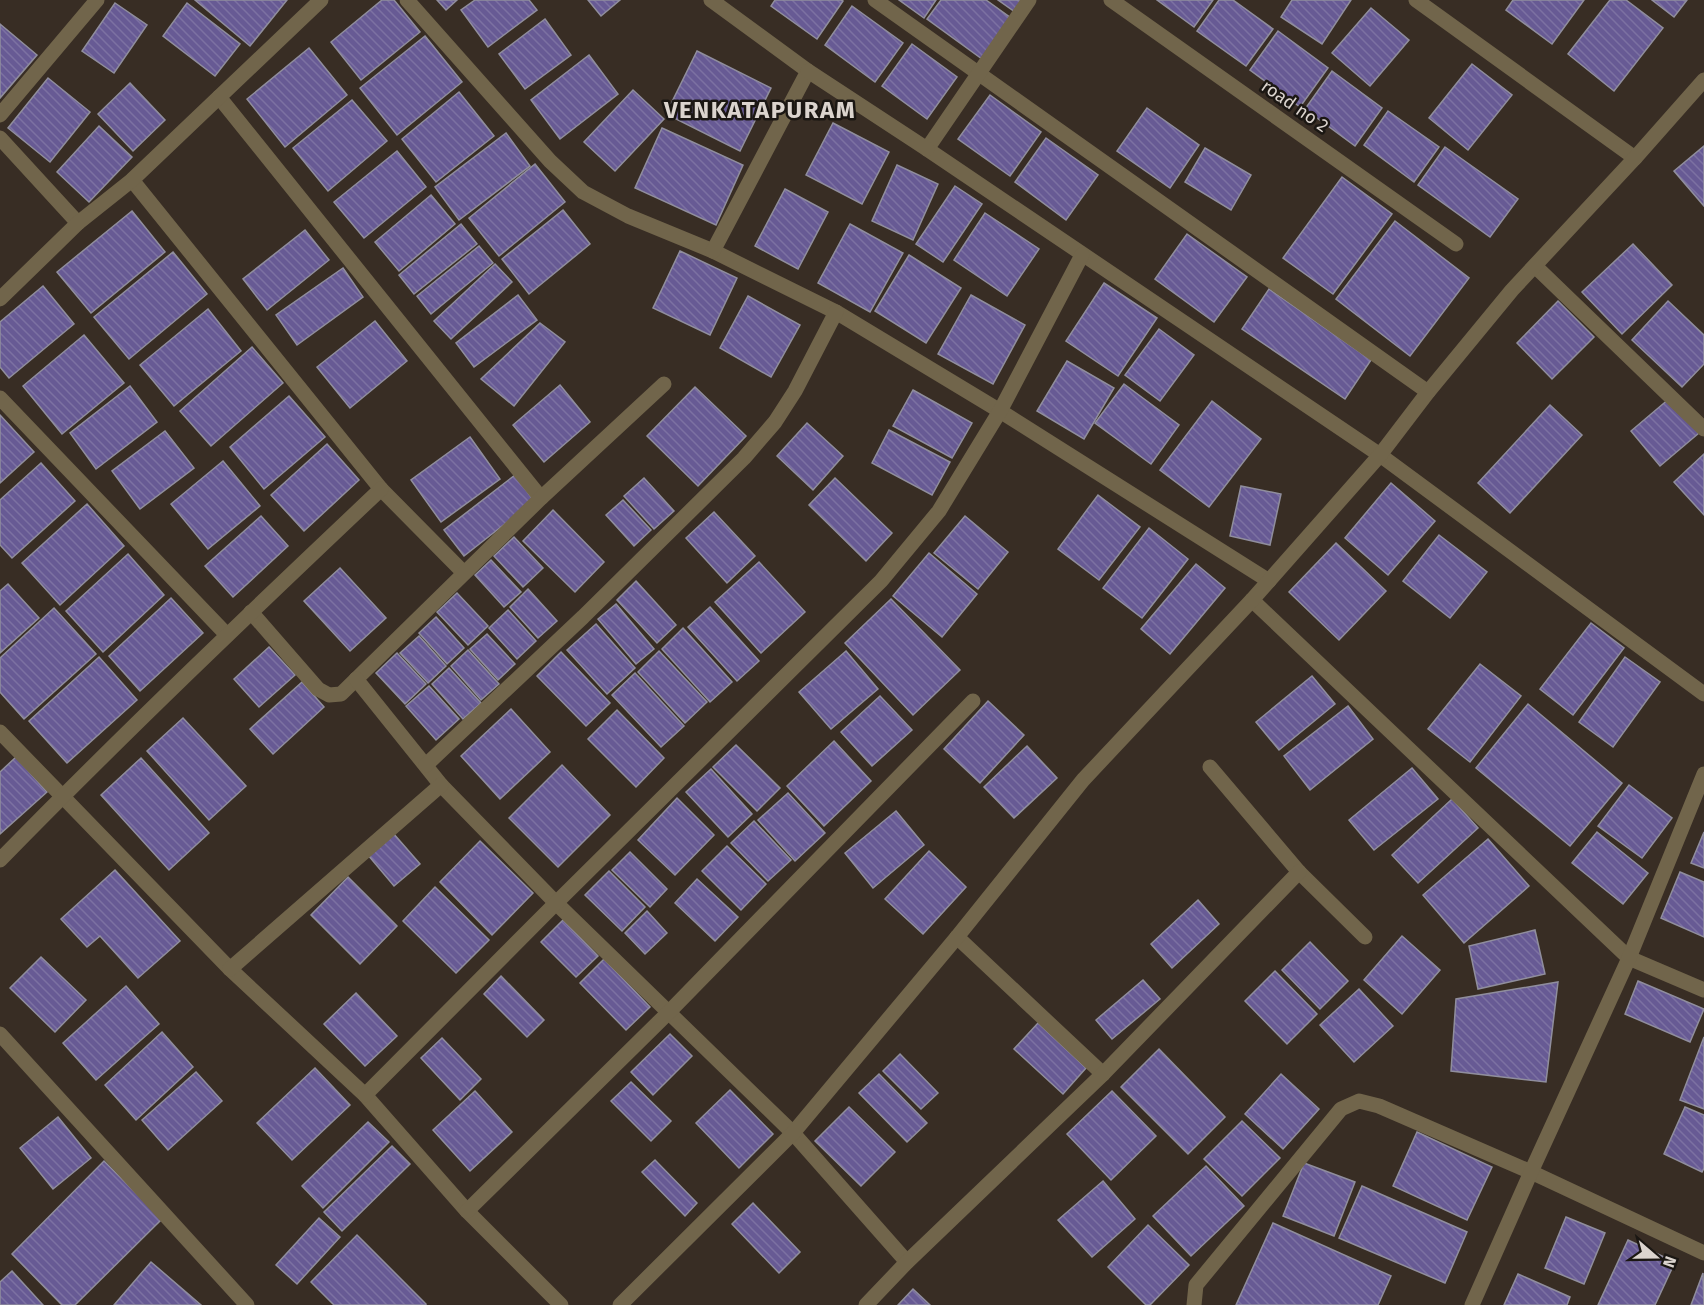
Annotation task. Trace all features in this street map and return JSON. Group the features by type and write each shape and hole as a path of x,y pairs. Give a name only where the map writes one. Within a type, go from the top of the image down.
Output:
{"street":[{"path":"0,115 97,0"},
{"path":"0,298 78,223 132,180 321,0"},
{"path":"407,0 550,161 583,192 628,216 713,251 836,312 1000,411 1269,581"},
{"path":"711,0 808,71 1380,455 1704,694"},
{"path":"875,0 1428,392"},
{"path":"927,149 1029,0"},
{"name":"road no 2","path":"1111,0 1456,243"},
{"path":"1416,0 1635,158"},
{"path":"713,251 808,71"},
{"path":"620,1305 793,1134 957,937 1083,780 1252,600 1380,455 1428,392 1512,290 1536,267 1702,87"},
{"path":"219,97 541,498"},
{"path":"0,138 78,223"},
{"path":"132,180 381,489 464,573"},
{"path":"365,1095 881,582 939,511 1000,411 1082,255"},
{"path":"1536,267 1704,429"},
{"path":"426,765 744,459 776,422 836,312"},
{"path":"250,612 318,689 329,695 340,694 541,498 664,384"},
{"path":"0,398 227,635"},
{"path":"0,860 250,612 381,489"},
{"path":"1252,600 1629,957 1704,990"},
{"path":"356,680 441,785 556,903 793,1134 907,1262"},
{"path":"467,1211 669,1011 973,701"},
{"path":"0,732 230,969 365,1095 467,1211 561,1305"},
{"path":"1210,767 1299,872 1365,937"},
{"path":"1472,1305 1629,957 1704,774"},
{"path":"230,969 441,785"},
{"path":"866,1305 907,1262 1103,1074 1299,872"},
{"path":"957,937 1103,1074"},
{"path":"0,1034 247,1305"},
{"path":"1194,1305 1196,1285 1341,1109 1359,1101 1379,1106 1531,1172 1704,1253"}],"building":[{"path":"195,0 287,0 250,46"},
{"path":"382,0 394,0 420,32 361,80 331,42"},
{"path":"437,0 457,0 446,10"},
{"path":"475,0 529,0 537,10 488,47 461,10"},
{"path":"588,0 620,0 601,16"},
{"path":"775,0 843,1 817,39 771,6"},
{"path":"899,0 936,0 924,18"},
{"path":"941,0 986,0 1011,18 982,59 927,19"},
{"path":"998,0 1024,0 1015,12"},
{"path":"1157,0 1213,0 1194,27"},
{"path":"1219,0 1233,0 1273,29 1246,66 1197,31"},
{"path":"1292,0 1351,0 1322,44 1281,17"},
{"path":"1513,0 1584,0 1552,44 1506,10"},
{"path":"1610,0 1626,0 1663,28 1614,91 1568,54"},
{"path":"1652,0 1687,0 1674,17"},
{"path":"115,3 147,25 114,73 82,51"},
{"path":"187,3 240,44 215,76 163,36"},
{"path":"852,6 903,43 875,82 825,45"},
{"path":"1371,8 1409,40 1370,86 1332,53"},
{"path":"545,19 571,55 525,89 499,54"},
{"path":"0,24 37,55 0,98"},
{"path":"1278,31 1328,68 1300,107 1250,70"},
{"path":"425,36 462,82 397,135 360,88"},
{"path":"912,44 957,77 927,119 882,86"},
{"path":"309,48 347,95 285,147 247,99"},
{"path":"697,51 771,88 740,151 666,114"},
{"path":"589,55 618,94 560,139 531,100"},
{"path":"1472,64 1512,95 1468,150 1429,118"},
{"path":"1332,71 1382,108 1355,146 1305,109"},
{"path":"48,78 90,112 50,162 8,128"},
{"path":"130,83 165,120 133,151 98,114"},
{"path":"633,90 664,119 615,171 584,142"},
{"path":"459,92 494,136 436,182 402,139"},
{"path":"990,95 1041,132 1010,176 958,139"},
{"path":"352,100 387,141 328,191 293,148"},
{"path":"1147,108 1199,145 1170,188 1117,151"},
{"path":"1388,111 1439,147 1414,182 1364,145"},
{"path":"833,123 889,152 862,204 806,175"},
{"path":"99,126 132,157 89,202 57,172"},
{"path":"662,128 743,165 716,225 635,188"},
{"path":"506,133 530,166 459,220 435,187"},
{"path":"1046,138 1098,175 1066,220 1015,182"},
{"path":"1704,146 1704,206 1674,171"},
{"path":"1445,147 1518,199 1490,237 1418,185"},
{"path":"1205,148 1251,175 1231,210 1185,182"},
{"path":"397,151 426,187 364,238 334,202"},
{"path":"535,164 565,202 499,256 469,218"},
{"path":"897,165 938,184 913,240 872,221"},
{"path":"1342,177 1392,214 1333,294 1283,258"},
{"path":"955,186 982,204 943,262 916,244"},
{"path":"785,189 828,212 798,269 755,246"},
{"path":"431,195 455,224 399,271 375,242"},
{"path":"563,210 590,244 529,294 502,259"},
{"path":"132,211 165,252 91,313 57,272"},
{"path":"985,213 1039,249 1007,296 954,260"},
{"path":"1395,221 1469,278 1410,356 1336,299"},
{"path":"461,224 477,244 414,294 399,275"},
{"path":"850,224 903,253 870,312 818,283"},
{"path":"305,230 329,260 267,310 243,279"},
{"path":"1187,234 1247,277 1214,322 1155,279"},
{"path":"1633,244 1672,285 1622,334 1582,292"},
{"path":"479,246 493,263 431,314 417,296"},
{"path":"680,251 737,278 710,335 653,308"},
{"path":"173,252 207,294 129,359 94,317"},
{"path":"909,255 961,288 926,343 875,311"},
{"path":"495,264 512,282 451,339 434,321"},
{"path":"343,268 363,297 297,345 276,315"},
{"path":"1104,283 1157,318 1118,376 1066,341"},
{"path":"43,286 74,324 9,378 0,367 0,322"},
{"path":"1269,289 1371,360 1345,399 1242,329"},
{"path":"518,295 537,320 474,367 456,343"},
{"path":"971,295 1025,325 993,384 938,354"},
{"path":"748,296 800,325 771,377 720,348"},
{"path":"1558,301 1594,337 1552,379 1517,343"},
{"path":"1668,301 1704,335 1704,364 1682,387 1632,340"},
{"path":"208,309 241,351 174,406 140,365"},
{"path":"375,321 407,361 350,408 317,367"},
{"path":"540,323 565,342 514,406 481,379"},
{"path":"1159,329 1194,355 1160,401 1125,375"},
{"path":"84,335 124,383 62,434 23,386"},
{"path":"252,347 283,383 211,446 180,411"},
{"path":"1067,361 1114,388 1084,439 1037,411"},
{"path":"1124,384 1179,425 1151,464 1095,423"},
{"path":"560,385 590,422 544,462 513,425"},
{"path":"130,386 157,422 96,469 70,433"},
{"path":"695,387 746,436 698,486 647,436"},
{"path":"913,390 972,423 952,458 893,426"},
{"path":"289,396 325,437 264,489 230,447"},
{"path":"1670,398 1699,433 1660,466 1631,431"},
{"path":"1212,401 1261,439 1209,507 1160,470"},
{"path":"1550,405 1582,435 1510,513 1478,483"},
{"path":"0,415 34,452 0,483"},
{"path":"807,423 843,456 813,490 777,456"},
{"path":"889,430 950,462 932,495 872,463"},
{"path":"165,431 194,468 140,509 112,471"},
{"path":"470,437 500,479 441,522 411,480"},
{"path":"327,444 359,480 304,531 271,495"},
{"path":"1704,454 1704,515 1674,482"},
{"path":"223,461 260,506 208,549 171,504"},
{"path":"41,463 75,501 12,558 0,545 0,500"},
{"path":"515,475 534,501 464,556 444,530"},
{"path":"644,478 674,511 654,529 624,496"},
{"path":"835,478 892,533 866,561 809,505"},
{"path":"1391,483 1435,521 1388,575 1345,538"},
{"path":"1241,486 1281,494 1270,545 1230,536"},
{"path":"1098,495 1140,527 1099,580 1058,549"},
{"path":"623,500 651,530 634,546 606,515"},
{"path":"87,504 124,546 60,605 22,563"},
{"path":"553,510 604,562 575,592 523,541"},
{"path":"714,512 755,556 727,583 686,538"},
{"path":"261,516 288,546 233,597 205,566"},
{"path":"965,516 1008,552 978,589 934,553"},
{"path":"1149,528 1188,559 1142,618 1103,588"},
{"path":"1439,535 1487,572 1450,618 1403,581"},
{"path":"514,537 543,568 523,587 494,556"},
{"path":"1336,543 1386,591 1339,640 1289,592"},
{"path":"929,553 977,594 942,637 893,596"},
{"path":"128,554 164,595 103,652 66,611"},
{"path":"491,560 521,592 504,607 475,575"},
{"path":"759,562 805,612 761,653 715,602"},
{"path":"1196,564 1225,588 1170,654 1141,629"},
{"path":"340,568 386,618 350,651 304,601"},
{"path":"636,581 676,625 657,643 617,600"},
{"path":"8,584 39,618 0,653 0,591"},
{"path":"528,589 557,621 538,638 510,607"},
{"path":"457,593 488,626 468,645 437,612"},
{"path":"171,598 203,633 140,691 109,656"},
{"path":"891,599 960,670 913,715 845,643"},
{"path":"616,604 654,649 636,664 598,619"},
{"path":"710,607 759,661 737,681 688,627"},
{"path":"54,608 96,654 24,719 0,692 0,658"},
{"path":"508,610 536,641 517,659 489,628"},
{"path":"436,617 464,648 447,664 419,633"},
{"path":"1591,623 1624,648 1573,715 1540,689"},
{"path":"596,624 635,668 607,694 567,650"},
{"path":"683,628 732,682 710,702 662,649"},
{"path":"487,634 515,664 498,680 470,649"},
{"path":"419,636 446,666 428,683 400,653"},
{"path":"269,647 295,675 259,707 234,679"},
{"path":"468,650 499,684 481,700 451,666"},
{"path":"659,651 707,702 685,723 638,672"},
{"path":"846,651 878,689 831,729 799,692"},
{"path":"561,652 610,703 586,726 537,676"},
{"path":"397,653 426,684 405,704 376,673"},
{"path":"99,657 137,700 67,763 29,721"},
{"path":"1625,657 1660,682 1613,747 1579,722"},
{"path":"1480,664 1521,696 1470,762 1428,729"},
{"path":"449,668 481,703 463,719 432,684"},
{"path":"635,673 684,726 661,747 612,695"},
{"path":"1312,676 1335,704 1279,750 1256,722"},
{"path":"302,682 324,707 273,754 250,729"},
{"path":"429,686 459,719 436,740 406,706"},
{"path":"880,696 912,730 872,766 841,732"},
{"path":"988,701 1024,735 980,783 944,749"},
{"path":"1528,704 1622,783 1570,846 1476,768"},
{"path":"1348,706 1373,739 1310,790 1284,756"},
{"path":"511,709 550,752 500,799 461,756"},
{"path":"617,710 664,758 636,787 588,739"},
{"path":"183,718 246,786 209,820 147,751"},
{"path":"834,741 871,781 824,826 787,786"},
{"path":"736,745 780,788 757,811 713,767"},
{"path":"1027,746 1057,778 1014,818 984,787"},
{"path":"16,757 47,792 0,834 0,772"},
{"path":"141,758 209,833 169,870 101,795"},
{"path":"562,765 610,815 558,867 509,818"},
{"path":"1412,768 1438,799 1374,850 1349,820"},
{"path":"711,769 752,814 728,837 686,792"},
{"path":"1629,785 1672,818 1642,858 1598,826"},
{"path":"788,793 825,833 795,861 758,820"},
{"path":"677,798 714,835 675,875 638,840"},
{"path":"1452,799 1478,828 1418,883 1392,855"},
{"path":"896,811 924,845 873,888 845,853"},
{"path":"754,821 791,860 768,881 731,843"},
{"path":"1597,832 1648,873 1623,904 1572,863"},
{"path":"1704,832 1704,868 1691,863"},
{"path":"393,833 420,864 394,886 368,855"},
{"path":"1488,839 1529,886 1464,943 1423,895"},
{"path":"480,841 533,893 492,935 440,882"},
{"path":"727,846 766,884 741,910 702,871"},
{"path":"929,851 966,887 923,934 885,899"},
{"path":"630,852 667,889 650,907 612,870"},
{"path":"115,870 180,941 138,978 100,936 87,947 61,919"},
{"path":"609,871 645,907 622,931 585,895"},
{"path":"1680,872 1704,882 1704,937 1661,918"},
{"path":"348,877 397,926 360,964 311,915"},
{"path":"697,879 738,917 715,941 675,903"},
{"path":"435,887 489,940 456,973 403,921"},
{"path":"1198,900 1219,924 1172,968 1151,944"},
{"path":"647,911 667,933 645,954 625,933"},
{"path":"563,920 598,956 576,977 541,942"},
{"path":"1535,930 1545,974 1478,989 1469,946"},
{"path":"1402,936 1440,970 1402,1014 1364,980"},
{"path":"1310,942 1348,981 1320,1009 1282,970"},
{"path":"41,957 86,1000 55,1032 10,988"},
{"path":"604,959 650,1007 626,1030 580,983"},
{"path":"1275,971 1317,1014 1287,1044 1245,1001"},
{"path":"501,976 544,1020 527,1037 484,994"},
{"path":"1143,980 1160,999 1112,1039 1096,1020"},
{"path":"1638,981 1704,1009 1690,1042 1625,1014"},
{"path":"1558,982 1546,1082 1451,1071 1456,999"},
{"path":"126,986 159,1024 96,1080 63,1043"},
{"path":"1359,989 1393,1026 1354,1062 1320,1025"},
{"path":"356,993 397,1036 365,1066 324,1024"},
{"path":"1038,1023 1086,1068 1063,1094 1014,1049"},
{"path":"162,1032 193,1067 136,1120 105,1085"},
{"path":"670,1034 692,1056 653,1095 631,1072"},
{"path":"1704,1037 1704,1109 1680,1100"},
{"path":"442,1038 481,1079 460,1100 421,1058"},
{"path":"1159,1049 1225,1117 1188,1154 1121,1087"},
{"path":"900,1054 938,1093 921,1109 883,1071"},
{"path":"315,1068 350,1105 292,1160 257,1123"},
{"path":"196,1072 222,1101 168,1150 142,1120"},
{"path":"879,1074 927,1123 907,1142 859,1093"},
{"path":"1281,1074 1319,1109 1283,1149 1245,1114"},
{"path":"631,1082 671,1121 651,1141 611,1101"},
{"path":"730,1090 773,1134 739,1168 696,1123"},
{"path":"475,1091 512,1132 470,1171 433,1130"},
{"path":"1112,1091 1156,1136 1111,1180 1067,1134"},
{"path":"849,1107 895,1152 861,1186 815,1141"},
{"path":"1685,1107 1704,1115 1704,1168 1702,1172 1664,1154"},
{"path":"58,1117 91,1158 53,1189 20,1148"},
{"path":"1242,1121 1280,1158 1242,1196 1204,1159"},
{"path":"368,1122 389,1142 323,1208 302,1186"},
{"path":"1417,1132 1492,1167 1467,1220 1393,1186"},
{"path":"392,1146 410,1164 342,1231 324,1212"},
{"path":"655,1160 697,1203 685,1216 642,1172"},
{"path":"104,1161 162,1219 75,1305 62,1305 12,1254"},
{"path":"1304,1163 1355,1182 1334,1236 1283,1216"},
{"path":"1206,1166 1244,1206 1191,1256 1153,1216"},
{"path":"1103,1181 1135,1219 1092,1257 1058,1220"},
{"path":"1362,1186 1467,1232 1445,1283 1339,1238"},
{"path":"753,1203 800,1252 779,1273 732,1224"},
{"path":"1566,1217 1605,1233 1584,1284 1545,1268"},
{"path":"319,1218 340,1237 297,1284 276,1265"},
{"path":"1273,1223 1391,1276 1378,1305 1236,1305"},
{"path":"1148,1225 1189,1265 1150,1305 1146,1305 1108,1267"},
{"path":"357,1235 426,1305 334,1305 311,1282"},
{"path":"1628,1240 1675,1262 1655,1305 1598,1305"},
{"path":"151,1262 201,1305 114,1305"},
{"path":"12,1271 43,1305 0,1305 0,1282"},
{"path":"1703,1273 1704,1305 1691,1305"},
{"path":"1518,1274 1570,1297 1567,1305 1504,1305"},
{"path":"913,1289 930,1305 898,1305"}],"district":[{"name":"VENKATAPURAM","path":"760,110"}]}
